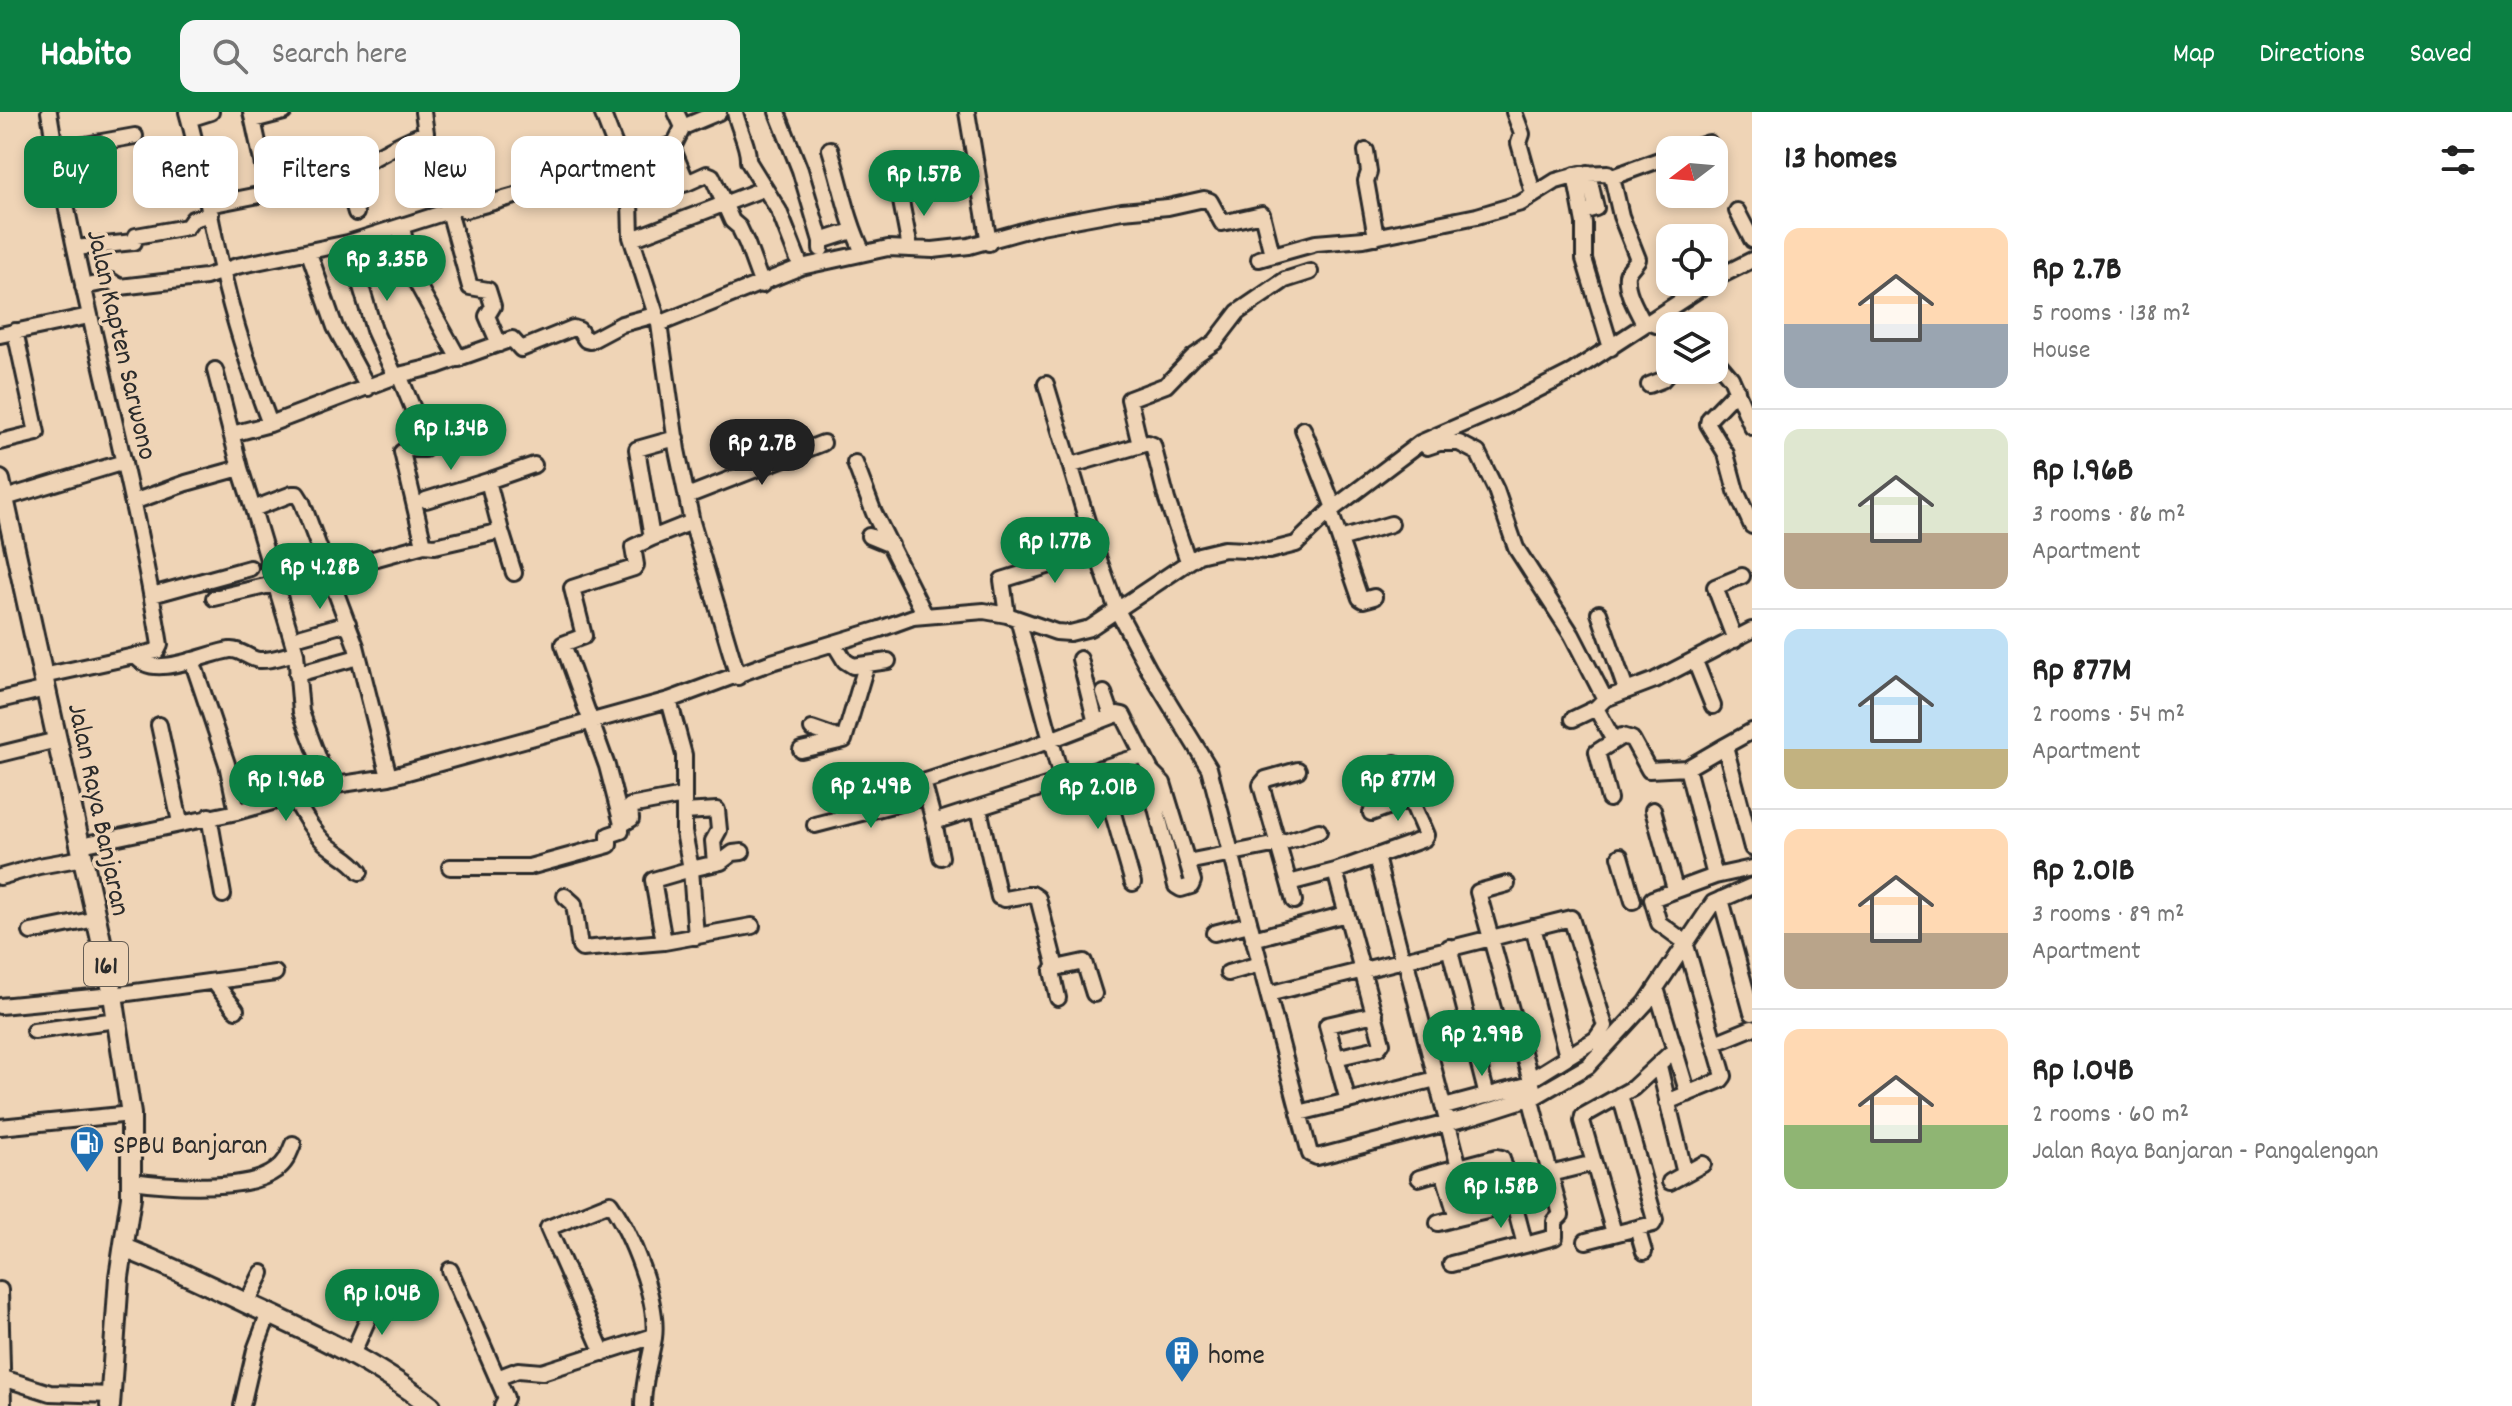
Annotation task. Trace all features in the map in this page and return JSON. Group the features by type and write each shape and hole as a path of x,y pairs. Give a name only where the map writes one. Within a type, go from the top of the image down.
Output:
{"main road":[{"name":"Jalan Raya Banjaran","path":"2,489 113,995 131,1114 132,1181 124,1248"},
{"path":"124,1248 269,1313 352,1355 388,1375 431,1406"},
{"name":"161","path":"111,1401 119,1277 124,1248"}],"street":[{"name":"Jalan Kapten Sarwono","path":"49,112 54,136"},
{"path":"211,112 188,115 222,272 245,356 270,424"},
{"path":"75,248 134,242 136,236 187,227 193,219 210,210 269,193 252,116 284,112"},
{"path":"356,213 346,179 348,170 377,159 426,133 423,112"},
{"path":"602,112 611,136"},
{"path":"676,112 683,127"},
{"path":"678,136 683,127 719,112"},
{"path":"735,112 749,153 748,161 779,211 801,267"},
{"path":"777,112 800,170 821,241 821,261"},
{"path":"967,112 989,243"},
{"path":"1516,113 1522,134 1519,143 1533,193"},
{"path":"830,149 852,231 863,252"},
{"path":"1366,151 1369,172 1366,181 1376,237"},
{"path":"1612,177 1656,161"},
{"path":"232,434 270,424 397,375 459,359 513,339 521,349 573,328 579,330 588,342 622,324 657,319 762,285 821,261 863,252 910,248 933,250 989,243 1041,226 1204,199 1210,201 1222,223 1262,214 1265,256 1316,243 1376,237 1477,216 1521,203 1556,181 1581,174 1608,173 1612,177 1621,216 1638,259 1628,272 1630,293 1646,323 1656,326"},
{"path":"1581,174 1582,252 1611,348"},
{"path":"684,184 711,175 732,221 739,227 747,244 762,285"},
{"path":"684,176 687,183"},
{"path":"632,239 763,189"},
{"path":"900,196 910,248"},
{"path":"83,287 111,281 120,287 186,281 348,243 460,207 465,210 511,197"},
{"name":"Jalan Kapten Sarwono","path":"68,208 89,316 133,502 160,648 139,660"},
{"path":"630,208 632,239 657,319 692,522 738,677"},
{"path":"449,211 470,287 488,290 493,306 487,316 499,344"},
{"path":"1737,211 1752,240"},
{"path":"402,228 414,278 459,359"},
{"path":"821,241 852,231"},
{"path":"348,243 374,330 428,445 425,449 406,449 402,452 424,545"},
{"path":"309,253 335,327 368,388"},
{"path":"1728,272 1750,262"},
{"path":"1140,445 1129,399 1166,385 1193,357 1215,342 1238,312 1285,280 1310,272"},
{"path":"0,877 180,822 237,812 329,786 389,777 669,700 900,620 984,611 1056,632 1070,633 1126,617 1188,561 1224,549 1269,551 1296,544 1336,523 1414,448 1525,397 1611,348 1685,296"},
{"path":"0,442 37,433 7,333 89,316"},
{"path":"215,370 240,468 296,653 301,712 329,786"},
{"path":"1728,374 1752,427"},
{"path":"1649,385 1656,382"},
{"path":"1046,384 1096,551 1149,670 1206,761 1310,1154 1315,1157 1448,1123 1588,1066 1646,1003 1713,903 1752,886"},
{"path":"1737,390 1709,419 1708,424 1726,454 1736,491 1752,526"},
{"path":"1303,429 1360,598 1374,597"},
{"path":"652,538 637,449 676,438"},
{"path":"687,496 823,443"},
{"path":"1414,448 1459,443 1480,456 1496,490 1516,548 1572,635 1613,739"},
{"path":"1072,465 1140,445 1153,445 1167,500 1188,561"},
{"path":"2,489 124,462"},
{"path":"855,463 874,513 925,615"},
{"path":"426,500 534,465"},
{"path":"133,502 240,468"},
{"path":"488,481 514,573"},
{"path":"253,509 297,494 348,623 389,777"},
{"path":"450,867 544,865 609,845 608,835 621,831 622,824 608,770 563,647 565,643 584,636 572,588 634,568 633,547 692,522"},
{"path":"1336,523 1391,524"},
{"path":"214,598 424,545 435,546 501,531"},
{"path":"869,536 891,545"},
{"path":"1062,781 1030,663 1002,580 1096,551"},
{"path":"151,591 250,568"},
{"path":"1735,640 1715,587 1742,576"},
{"path":"1599,613 1626,690"},
{"path":"302,636 348,623"},
{"path":"1573,719 1752,630"},
{"path":"834,643 845,661 853,666 888,661"},
{"path":"0,700 44,682 139,660 151,667 232,650 261,660 296,653"},
{"path":"297,674 358,657"},
{"path":"1080,659 1096,723"},
{"path":"192,660 227,764 237,812"},
{"path":"1695,661 1713,706"},
{"path":"844,740 866,666"},
{"path":"1104,693 1112,716"},
{"path":"669,700 683,761 684,832 691,869 696,937"},
{"path":"941,857 923,782 1112,716 1123,715 1151,771 1163,783 1193,882 1191,886 1179,889 1176,886 1150,784 1151,771"},
{"path":"159,725 180,822"},
{"path":"812,729 844,740"},
{"path":"1609,799 1597,752 1613,739 1622,736 1632,739 1649,770 1687,768 1752,731"},
{"path":"0,754 57,740"},
{"path":"801,750 844,740"},
{"path":"1725,746 1752,848"},
{"path":"934,822 1143,755"},
{"path":"1289,883 1335,871 1424,839 1425,831 1395,763"},
{"path":"1100,768 1133,883"},
{"path":"1687,768 1715,876"},
{"path":"1294,901 1261,785 1266,779 1298,770"},
{"path":"292,795 313,830 360,872"},
{"path":"622,824 631,819 630,806 683,796"},
{"path":"815,825 927,796"},
{"path":"1371,813 1412,798"},
{"path":"979,809 999,897 1005,899 1032,894 1038,898 1056,968"},
{"path":"684,812 717,810 719,830 713,841 715,863"},
{"path":"1653,810 1675,889"},
{"path":"209,816 223,895"},
{"path":"1187,862 1278,844 1319,831"},
{"path":"664,942 653,880 725,860 733,853 742,852"},
{"path":"1620,856 1631,901 1652,899 1715,876 1752,868"},
{"path":"1376,857 1459,1167"},
{"path":"1335,871 1381,1046 1335,1058"},
{"path":"1451,1264 1551,1239 1557,1235 1555,1221 1561,1215 1532,1089 1478,892 1507,884"},
{"path":"565,896 574,904 582,949 664,942 752,926"},
{"path":"1652,899 1659,923 1685,942 1723,1078 1667,1102"},
{"path":"1721,899 1752,1013"},
{"path":"1253,939 1346,914"},
{"path":"1268,994 1565,918 1573,921 1605,1018 1603,1032 1567,1056 1532,1089 1444,1107"},
{"path":"31,932 96,919"},
{"path":"1214,933 1249,924"},
{"path":"1533,927 1567,1056"},
{"path":"1449,947 1487,1096"},
{"path":"1058,998 1052,971 1084,962 1094,994"},
{"path":"1228,973 1260,964"},
{"path":"0,1006 113,995 275,973"},
{"path":"214,982 236,1010"},
{"path":"1656,988 1688,1094"},
{"path":"1348,1101 1326,1028 1328,1023 1375,1014"},
{"path":"34,1031 117,1020"},
{"path":"1715,1043 1752,1028"},
{"path":"1614,1233 1583,1116 1633,1088 1675,1049"},
{"path":"1659,1066 1685,1174"},
{"path":"1299,1113 1436,1079"},
{"path":"1586,1241 1653,1224 1655,1220 1620,1095"},
{"path":"0,1127 131,1114"},
{"path":"132,1181 186,1185 253,1182 276,1171 286,1161 293,1144"},
{"path":"1419,1178 1502,1158 1525,1245"},
{"path":"1550,1174 1594,1163"},
{"path":"1670,1182 1703,1164"},
{"path":"1443,1171 1457,1218"},
{"path":"603,1353 548,1228 608,1203 634,1245 650,1300 654,1336 643,1406"},
{"path":"1438,1223 1513,1205"},
{"path":"1637,1228 1644,1252"},
{"path":"450,1270 506,1400 502,1406"},
{"path":"247,1303 262,1273"},
{"path":"0,1290 3,1406"},
{"path":"352,1355 375,1303"},
{"path":"242,1406 255,1350 269,1313"},
{"path":"497,1378 518,1370 542,1372 654,1336"},
{"path":"1,1377 50,1393 111,1401"}],"place":[{"name":"SPBU Banjaran","path":"87,1174"},
{"name":"home","path":"1182,1384"}]}
